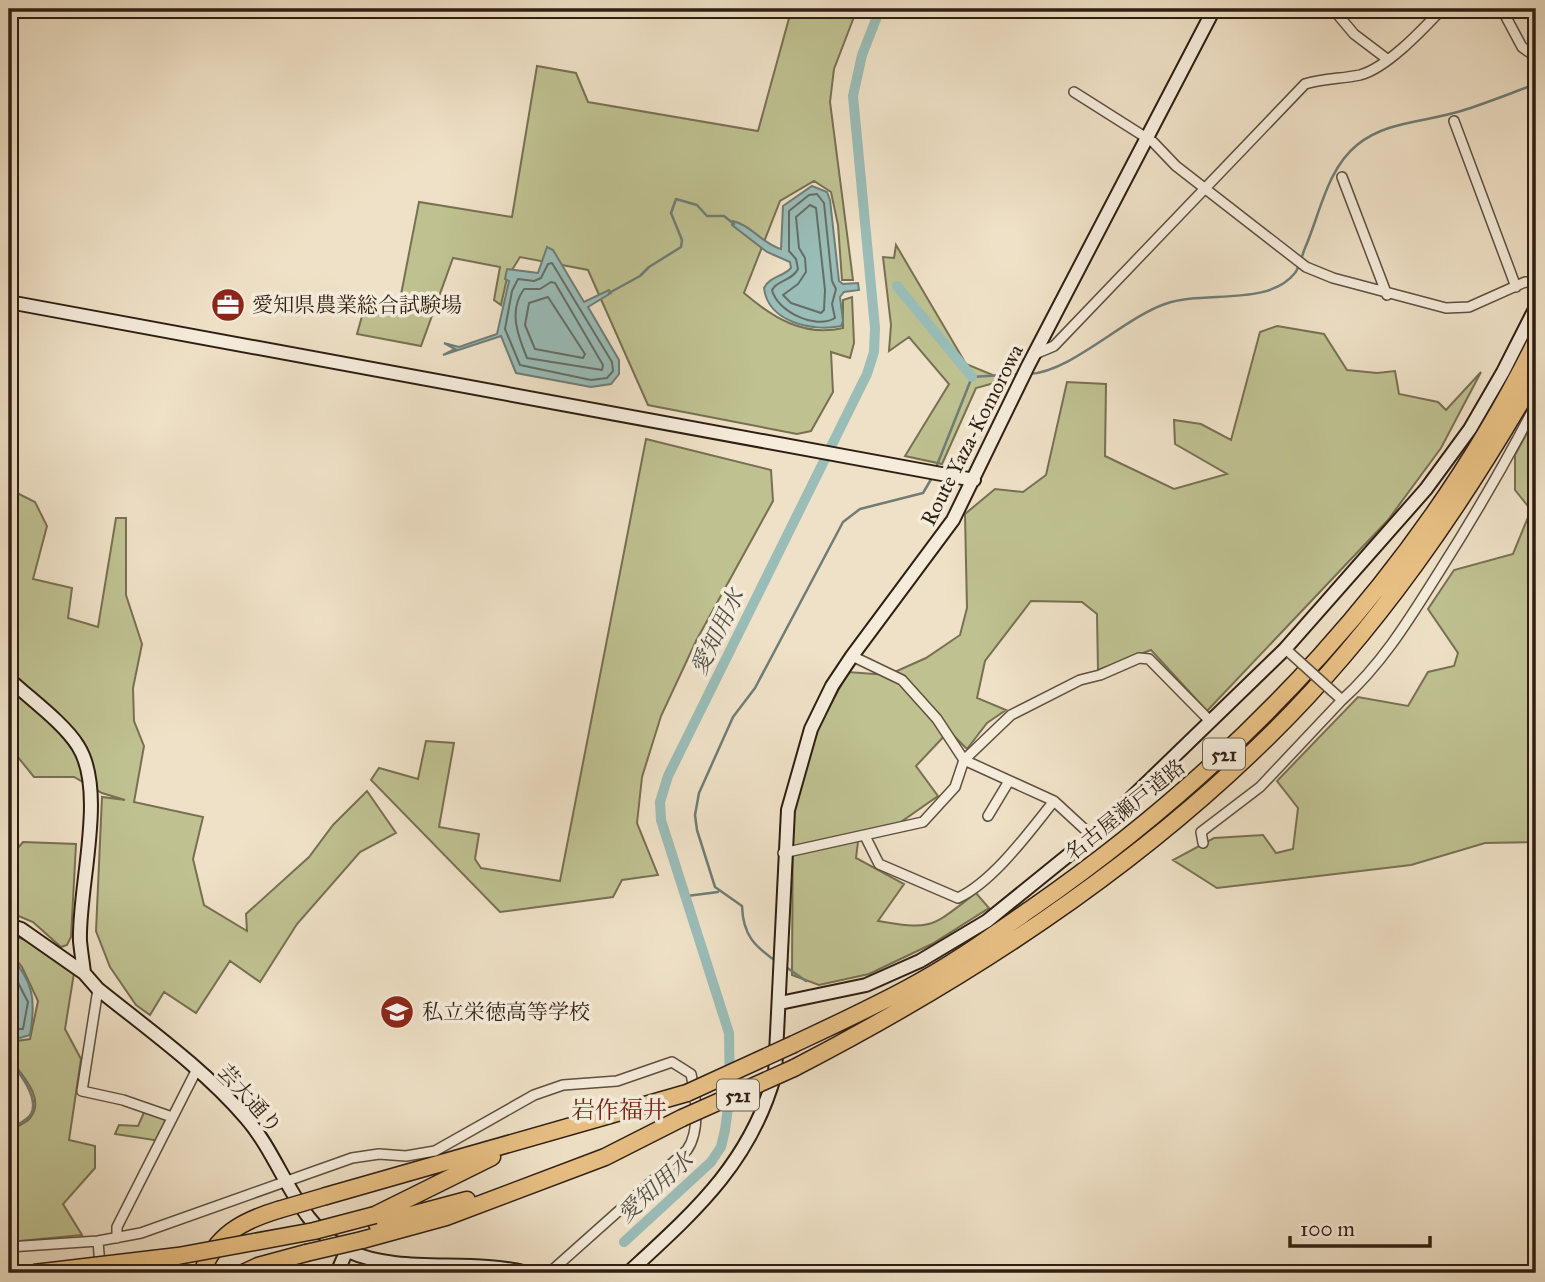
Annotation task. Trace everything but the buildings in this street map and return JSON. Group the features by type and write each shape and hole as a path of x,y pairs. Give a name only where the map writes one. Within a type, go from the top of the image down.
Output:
{"highway":[{"name":"名古屋瀬戸道路","path":"533,1137 604,1114 665,1101 687,1093 910,988 1010,923 1122,843 1257,723 1343,629 1413,540 1490,424 1536,341"},
{"name":"名古屋瀬戸道路","path":"547,1177 605,1157 678,1120 793,1069 919,1002 1065,906 1201,799 1270,735 1356,639 1427,548 1504,432 1536,376"},
{"path":"202,1273 210,1254 225,1235 246,1221 533,1137"},
{"path":"34,1273 97,1268 230,1248 376,1219 533,1137"},
{"path":"113,1273 275,1247 547,1177"},
{"path":"243,1273 258,1266 446,1217 547,1177"}],"main road":[{"name":"Route Yaza-Komorowa","path":"628,1273 720,1183 748,1143 765,1111 775,1074 780,1003 783,853 788,810 803,748 826,696 852,656 953,520 1020,383 1214,9"},
{"path":"9,302 974,480"},
{"path":"780,1003 866,985 920,961 987,921 1092,836 1287,651 1426,489 1470,429 1536,307"},
{"path":"9,679 76,742 88,765 88,846 80,940 84,973"},
{"name":"芸大通り","path":"9,925 21,929 84,973 98,989 197,1069 262,1137 321,1234 346,1250 381,1261 500,1266 527,1273"},
{"path":"337,1273 346,1250"}],"street":[{"path":"1332,9 1354,34 1387,59"},
{"path":"1032,360 1054,346 1305,84 1361,75 1387,59 1421,32 1442,9"},
{"path":"1506,17 1522,47 1536,57"},
{"path":"1074,92 1146,138 1306,267 1387,295 1459,309 1480,304 1525,282 1536,283"},
{"path":"1454,121 1516,286"},
{"path":"1342,177 1387,295"},
{"path":"1203,843 1201,832 1269,778 1342,700 1368,677 1402,632 1478,514 1536,404"},
{"path":"1287,651 1342,700"},
{"path":"852,656 902,680 937,719 964,760 1054,802 1092,836"},
{"path":"783,853 922,822 955,787 964,760 1011,715 1080,680 1144,657 1211,722"},
{"path":"988,816 1009,781"},
{"path":"865,836 879,864 958,898 994,869 1024,839 1054,802"},
{"path":"98,989 82,1091 173,1118"},
{"path":"9,1247 98,1241 141,1233 352,1158 379,1154 406,1156 435,1151 507,1109 563,1085 617,1081 672,1062 691,1074 695,1094 695,1139 687,1150 549,1273"},
{"path":"117,1238 117,1227 197,1069"},
{"path":"96,1273 101,1265 98,1241"}],"green space":[{"path":"789,9 857,9 834,69 830,102 853,280 842,280 838,225 831,192 814,181 780,201 744,293 778,317 815,330 843,328 843,300 852,297 854,343 850,358 831,352 833,392 811,431 797,434 648,405 588,270 520,257 507,278 501,305 494,300 500,267 453,258 421,346 357,334 364,309 397,315 419,202 512,217 537,66 576,73 588,102 758,131 791,11"},
{"path":"896,245 966,364 1005,380 976,388 942,464 905,456 949,384 909,337 889,351 891,325 883,257 894,258"},
{"path":"1277,326 1324,334 1347,370 1377,373 1395,371 1399,394 1438,402 1446,410 1481,372 1441,448 1388,520 1207,711 1151,650 1098,670 1097,614 1082,602 1031,601 985,661 977,698 1006,710 987,723 967,749 949,731 916,766 938,796 895,826 859,834 856,858 904,884 878,921 911,925 931,923 950,913 976,893 989,908 932,944 869,974 819,985 792,975 793,809 813,738 848,672 888,675 926,658 960,635 967,608 965,514 995,489 1023,492 1046,475 1067,382 1106,384 1105,456 1174,489 1227,474 1175,444 1174,420 1201,424 1231,440 1260,332"},
{"path":"1536,416 1536,842 1485,843 1411,865 1217,888 1173,860 1214,838 1263,835 1276,853 1293,849 1298,808 1277,781 1358,697 1408,706 1428,672 1454,666 1458,653 1428,609 1454,570 1513,554 1531,510 1515,490 1515,455"},
{"path":"646,439 771,470 773,501 696,641 661,716 642,777 637,823 658,875 622,880 613,897 500,912 371,780 379,768 418,779 426,741 454,743 439,827 479,834 475,859 481,868 560,881"},
{"path":"9,489 35,502 47,526 33,579 72,588 68,618 98,627 116,518 126,518 126,595 142,644 133,688 134,721 144,746 134,802 203,817 193,859 204,905 247,931 246,914 309,857 333,825 367,791 396,833 360,852 297,924 260,982 230,961 196,1013 164,992 150,1015 136,1005 110,967 96,931 102,797 125,800 102,793 74,777 34,777 17,756 9,760"},
{"path":"23,842 76,844 71,937 67,945 61,947 33,922 9,912 9,858"},
{"path":"9,934 31,942 74,973 65,1029 81,1059 69,1140 95,1146 95,1168 63,1204 82,1235 9,1242 9,1134 30,1118 35,1103 31,1088 11,1060 17,1041 30,1039 38,1001 22,967 9,951"},
{"path":"146,1108 172,1117 160,1141 115,1134 119,1125 138,1126"}],"water":[{"path":"812,186 827,192 830,200 839,281 843,284 858,283 859,290 844,292 840,297 843,321 841,326 805,326 782,317 767,300 764,288 791,268 790,262 767,252 732,225 733,221 740,223 769,244 781,249 783,206"},
{"path":"547,247 553,250 584,302 609,290 611,293 588,307 619,360 619,374 611,384 591,387 516,373 501,336 443,355 455,349 444,343 459,347 497,334 509,281 505,279 507,269 538,273"},
{"path":"9,954 24,974 33,1001 30,1035 20,1038 9,1035"}],"waterway":[{"name":"愛知用水","path":"624,1242 711,1162 721,1147 725,1130 730,1093 729,1033 661,820 660,802 668,776 867,374 874,352 875,328 853,96 862,55 880,9"},
{"path":"1029,374 1045,371 1080,355 1132,321 1165,304 1198,298 1252,294 1283,284 1298,267 1331,179 1338,166 1357,145 1381,131 1448,115 1536,84"},
{"path":"609,293 640,276 649,267 681,247 682,240 671,213 676,199 697,205 707,216 724,216 734,224"},
{"path":"897,286 972,377"},
{"path":"935,470 972,377 1019,374"},
{"path":"777,962 751,939 745,925 742,906 715,887 697,830 695,815 699,793 733,717 755,688 843,522 860,509 923,493 933,476"},
{"path":"687,896 718,892"},
{"path":"786,967 806,981"},
{"path":"9,1058 15,1037"},
{"path":"9,1060 33,1100 31,1114 9,1130"}],"place":[{"name":"愛知県農業総合試験場","path":"228,305"},
{"name":"私立栄徳高等学校","path":"397,1012"}],"district":[{"name":"岩作福井","path":"619,1110"}]}
